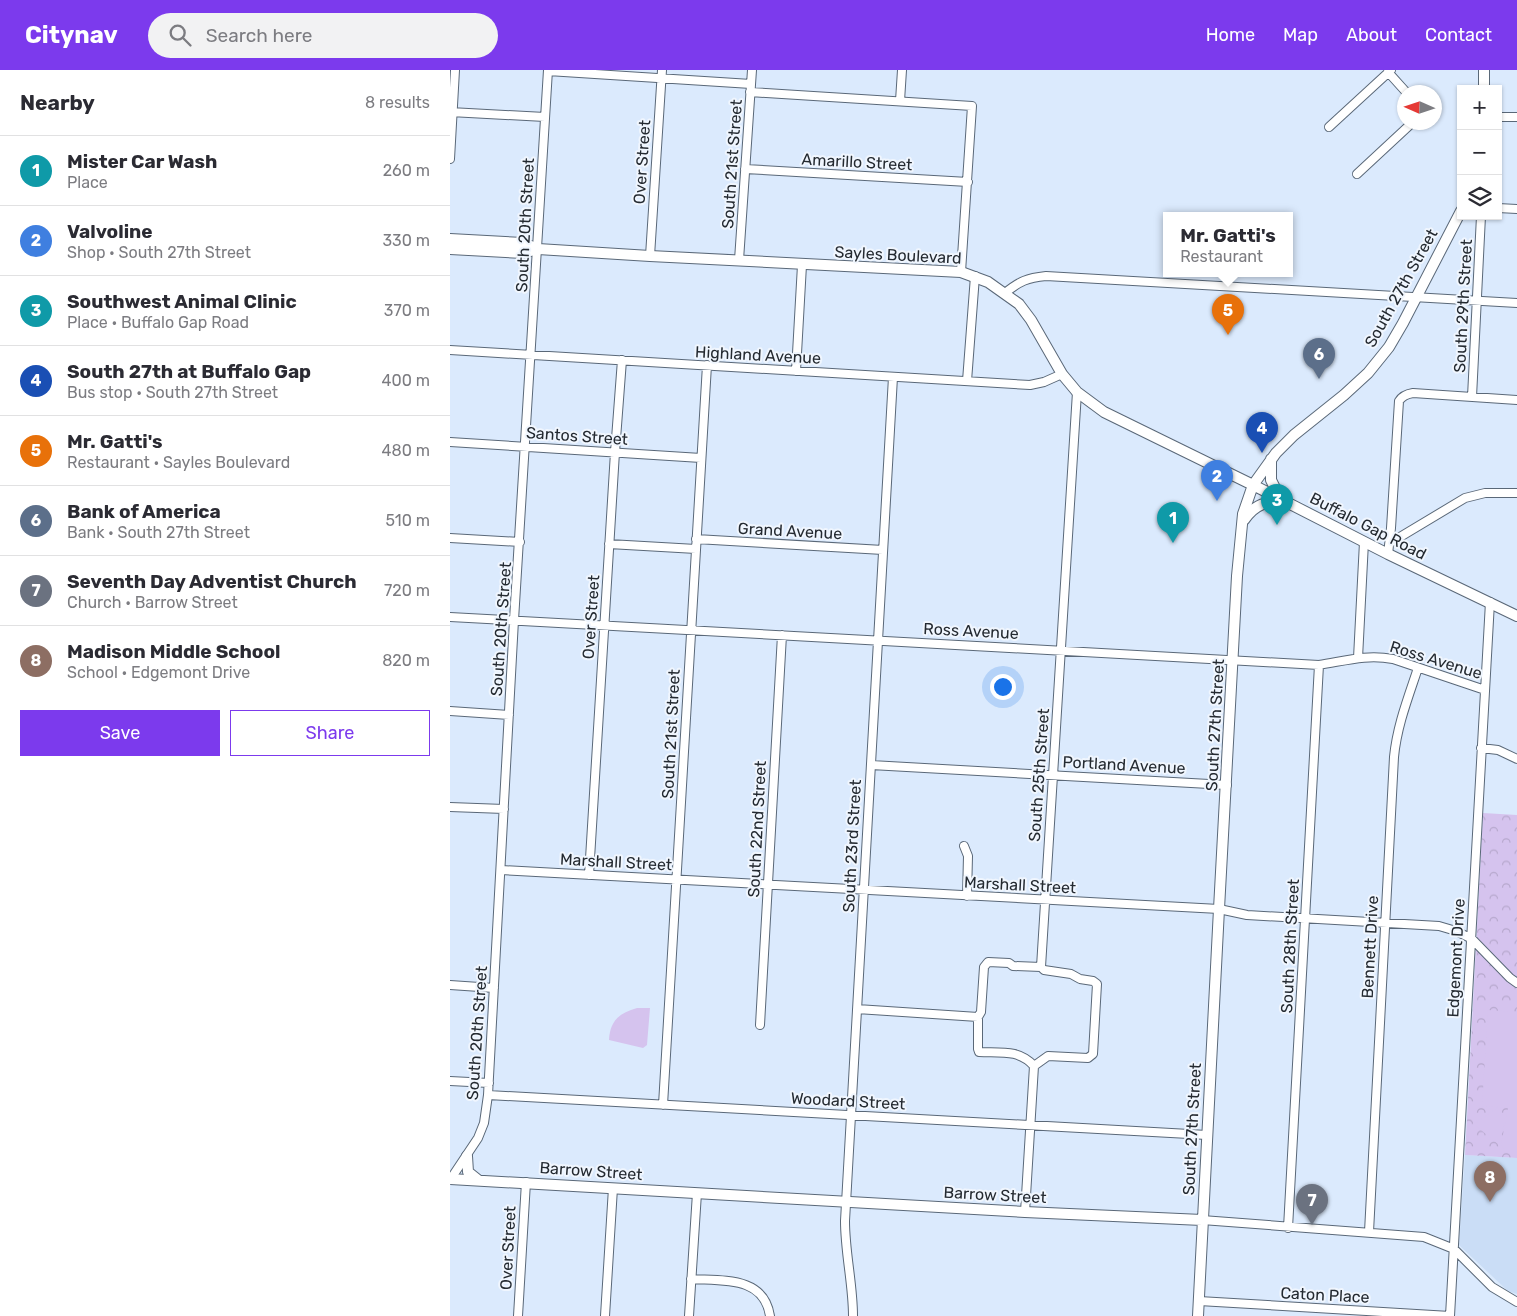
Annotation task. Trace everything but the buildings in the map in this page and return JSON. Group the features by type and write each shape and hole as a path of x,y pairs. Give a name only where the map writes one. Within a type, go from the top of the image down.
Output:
{"main road":[{"path":"1484,70 1484,85"},
{"name":"South 27th Street","path":"1198,1316 1219,909 1243,514 1253,485 1272,458 1294,435 1344,395 1368,372 1389,346 1457,219"},
{"name":"Sayles Boulevard","path":"450,239 523,243 538,248 650,256 961,272 988,282 1006,293"},
{"name":"Sayles Boulevard","path":"450,249 523,253 538,248"},
{"name":"Buffalo Gap Road","path":"1006,293 1019,304 1031,320 1062,374 1077,392 1104,412 1388,554 1517,616"},
{"path":"1242,523 1251,510 1256,507 1284,501 1270,480 1272,458"},
{"path":"467,1156 468,1172 478,1180"},
{"name":"Barrow Street","path":"450,1179 1025,1212 1202,1220"}],"street":[{"path":"450,160 451,112 455,70"},
{"name":"South 21st Street","path":"739,260 752,70"},
{"path":"900,101 902,70"},
{"path":"548,71 662,74 750,88 972,106 961,272"},
{"name":"South 20th Street","path":"450,1179 478,1138 484,1123 488,1096 514,620 548,71"},
{"path":"1329,127 1389,71 1400,85"},
{"name":"Over Street","path":"650,256 662,74"},
{"path":"451,112 545,117"},
{"path":"1502,116 1517,117"},
{"path":"1357,174 1404,130"},
{"name":"Amarillo Street","path":"745,170 968,182"},
{"path":"1502,208 1517,209"},
{"name":"South 29th Street","path":"1472,397 1481,220"},
{"path":"796,371 802,264"},
{"path":"967,381 975,276"},
{"path":"1006,293 1019,282 1030,278 1046,276 1517,303"},
{"name":"Highland Avenue","path":"450,350 1030,385 1044,382 1062,374"},
{"name":"Over Street","path":"589,875 622,360"},
{"name":"South 21st Street","path":"663,1105 707,365"},
{"name":"South 23rd Street","path":"853,1316 853,1296 845,1239 846,1202 893,377"},
{"name":"South 25th Street","path":"1041,967 1077,392"},
{"path":"1388,554 1399,401 1403,396 1413,394 1517,400"},
{"name":"Santos Street","path":"450,442 701,458"},
{"path":"1390,543 1465,498 1485,493 1517,493"},
{"path":"450,538 520,542"},
{"name":"Grand Avenue","path":"696,540 883,550"},
{"path":"1358,658 1364,542"},
{"path":"609,544 696,549"},
{"name":"Edgemont Drive","path":"1450,1316 1490,602"},
{"name":"Ross Avenue","path":"450,617 878,639 1319,665 1358,658 1381,657 1393,659 1485,690"},
{"name":"South 22nd Street","path":"760,1025 782,635"},
{"name":"South 28th Street","path":"1288,1228 1319,665"},
{"name":"Bennett Drive","path":"1369,1232 1396,737 1418,668"},
{"path":"450,711 509,715"},
{"path":"1482,748 1498,750 1517,759"},
{"name":"Portland Avenue","path":"871,765 1227,785"},
{"path":"450,807 504,809"},
{"path":"964,846 968,856 967,896"},
{"name":"Marshall Street","path":"501,870 1219,909 1248,915 1439,926 1456,931 1472,939 1517,983"},
{"path":"1025,1212 1034,1066 1028,1058 1018,1054 979,1052 978,1017 981,1012 984,967 988,962 1009,963 1013,966 1041,967 1044,970 1071,974 1097,984 1093,1054 1088,1058 1048,1056 1034,1066"},
{"path":"450,985 494,988"},
{"path":"857,1009 978,1017"},
{"path":"450,1081 489,1083"},
{"name":"Woodard Street","path":"488,1096 1207,1135"},
{"name":"Over Street","path":"518,1316 526,1182"},
{"path":"606,1316 613,1188"},
{"path":"689,1316 697,1193"},
{"name":"Barrow Street","path":"1202,1220 1424,1237 1454,1249 1492,1287 1517,1302"},
{"path":"691,1279 733,1282 750,1286 763,1294 769,1307 770,1316"},
{"name":"Caton Place","path":"1198,1301 1450,1316"}],"shaded area":[{"path":"1465,1155 1517,1158 1517,1294 1508,1291 1459,1245"}],"green space":[{"path":"1483,813 1517,815 1517,1158 1465,1155"},
{"path":"637,1008 650,1008 647,1045 643,1048 609,1040 611,1028 620,1015"},
{"path":"1488,1010 1517,1012 1517,1149 1504,1149 1501,1145 1508,1108 1500,1107 1503,1125 1497,1143 1476,1126 1476,1123 1498,1107 1482,1106"}],"place":[{"name":"Mr. Gatti's","path":"1228,335"},
{"name":"Bank of America","path":"1319,379"},
{"name":"South 27th at Buffalo Gap","path":"1262,453"},
{"name":"Valvoline","path":"1217,501"},
{"name":"Southwest Animal Clinic","path":"1277,525"},
{"name":"Mister Car Wash","path":"1173,543"},
{"name":"Madison Middle School","path":"1490,1202"},
{"name":"Seventh Day Adventist Church","path":"1312,1225"}]}
